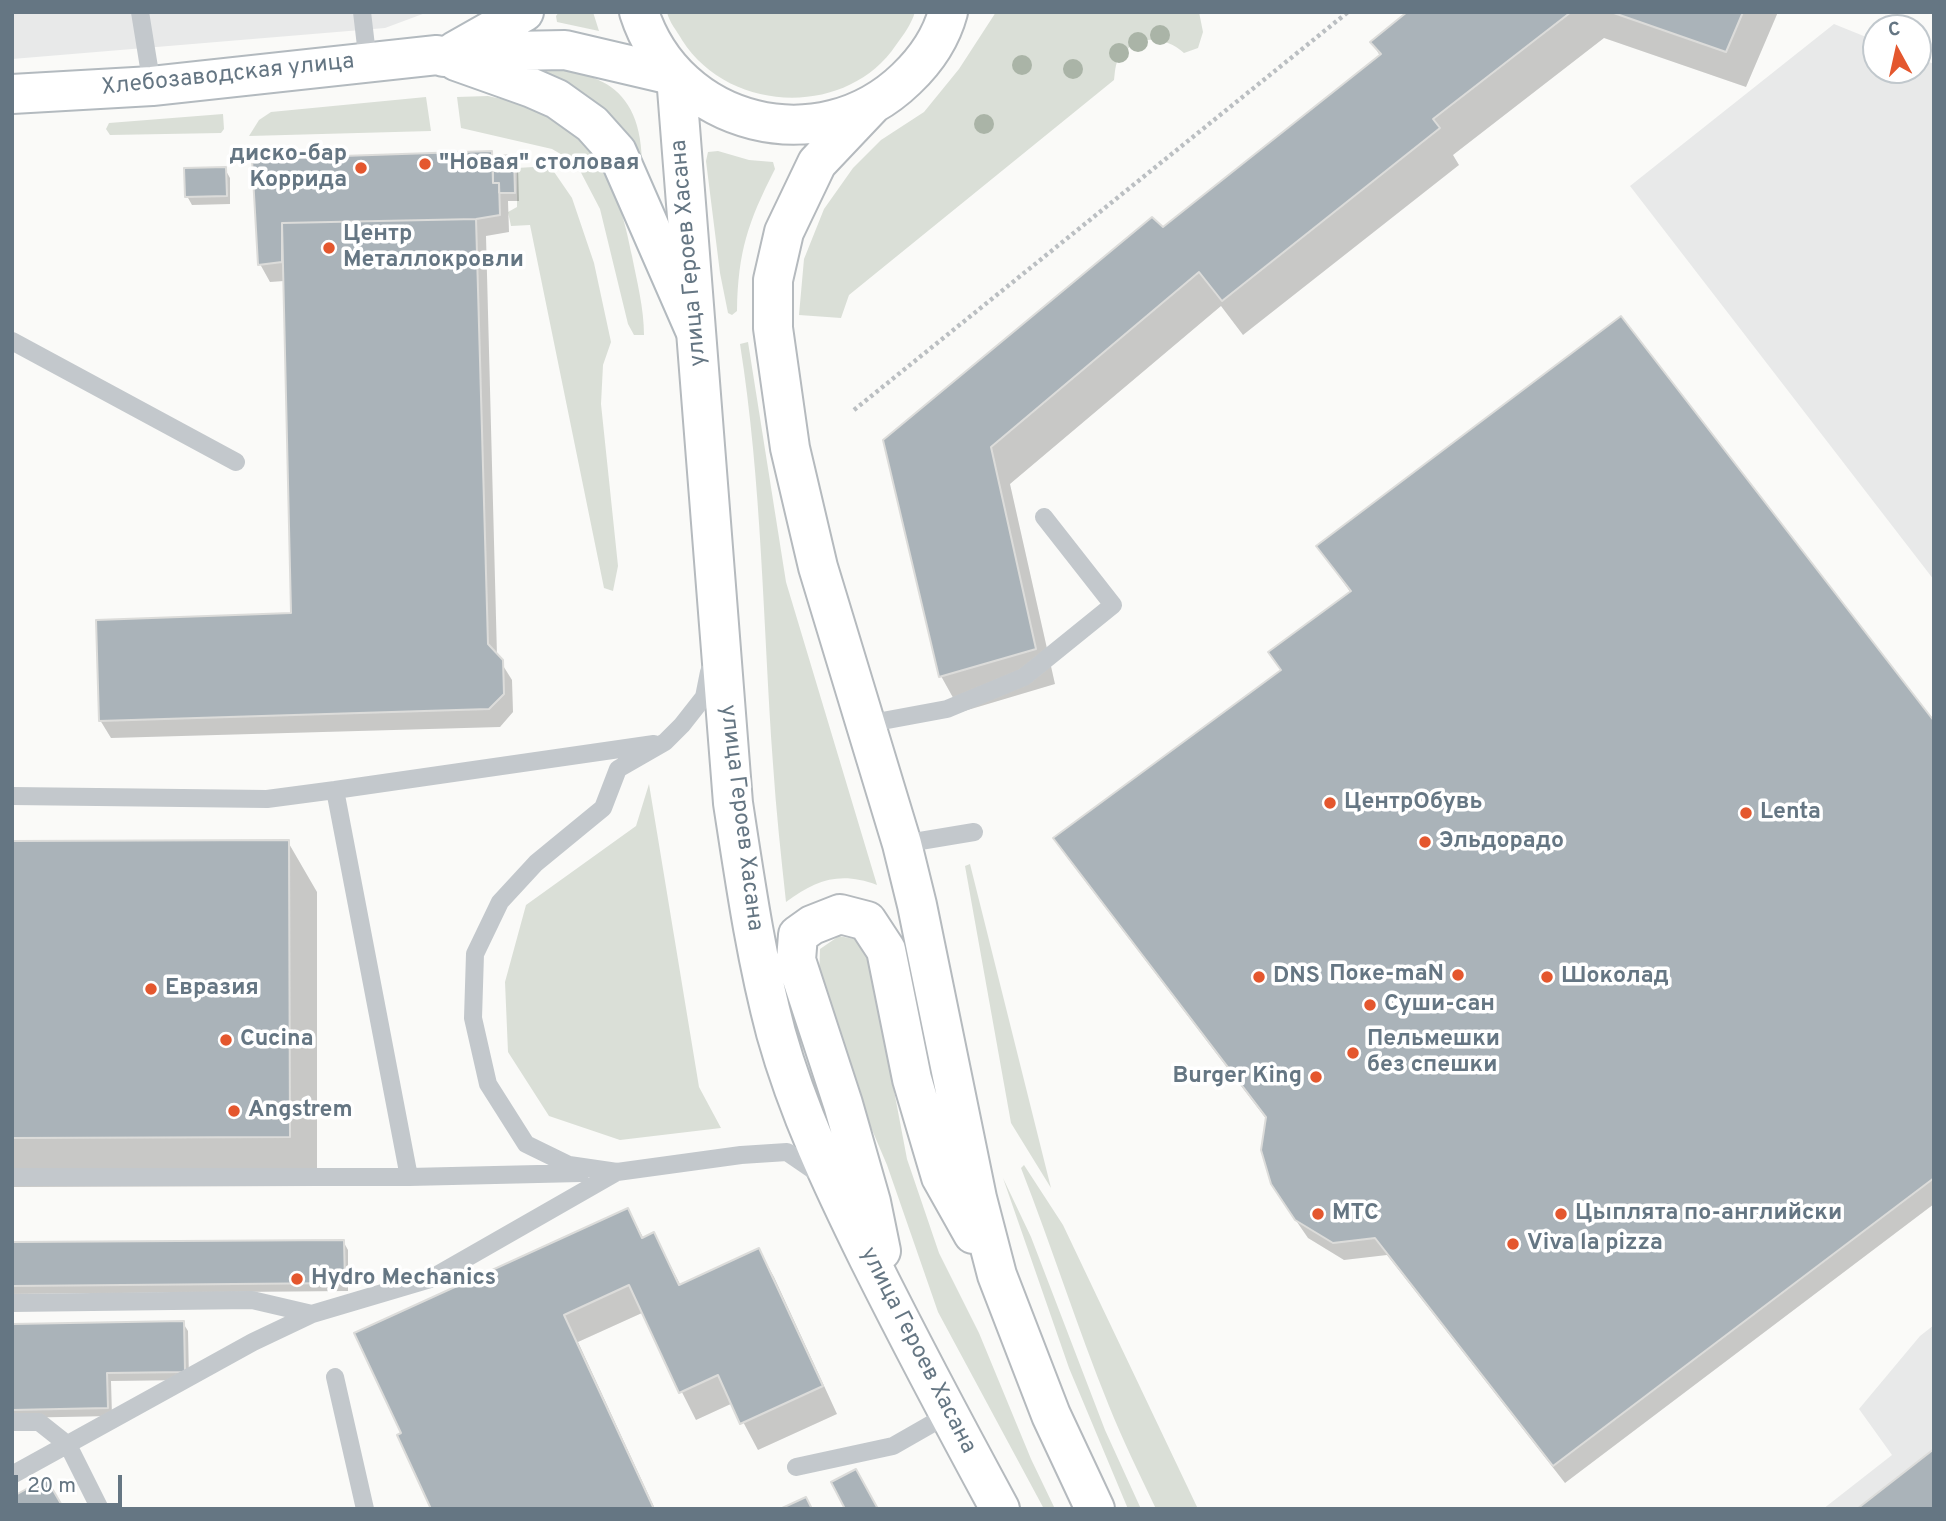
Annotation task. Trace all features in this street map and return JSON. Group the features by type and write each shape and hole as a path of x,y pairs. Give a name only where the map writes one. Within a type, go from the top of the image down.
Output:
{"main road":[{"path":"444,57 483,12"},
{"path":"444,57 524,12"},
{"path":"639,12 643,26 668,68 699,95 725,110 754,121 783,125 814,124 843,118 871,106 896,89 918,68 942,28 967,12"},
{"name":"Хлебозаводская улица","path":"12,94 152,86 437,55 444,57 511,51 565,50 676,76"},
{"path":"444,57 557,99 592,124 617,152 697,335"},
{"name":"улица Героев Хасана","path":"676,76 733,803 751,921 777,1035 831,1182 1000,1509"},
{"path":"871,106 817,163 784,232 773,280 773,328 790,448 818,567 902,844 977,1198 996,1275 1051,1415 1095,1509"},
{"path":"891,1302 867,1189 843,1104 796,960 798,935 812,925 840,914 867,921 887,950 912,1079 941,1177 996,1275"}],"lane":[{"path":"140,12 152,86"},
{"path":"362,12 368,63"},
{"path":"12,341 236,462"},
{"path":"866,724 947,709 1024,677 1113,605 1044,517"},
{"path":"617,1172 569,1165 527,1144 520,1134 488,1084 472,1018 475,954 500,902 536,863 603,808 618,769 665,742 704,697 718,629"},
{"path":"12,796 267,799 665,742"},
{"path":"335,790 409,1177"},
{"path":"902,844 974,832"},
{"path":"12,1177 409,1177 617,1172 741,1155 787,1152 831,1182"},
{"path":"12,1475 253,1342 312,1314 430,1279 617,1172"},
{"path":"12,1303 252,1300 312,1314"},
{"path":"335,1377 366,1509"},
{"path":"796,1466 893,1446 949,1414"},
{"path":"12,1422 39,1422 68,1445 100,1509"}],"path":[{"path":"854,410 1348,12"}],"shaded area":[{"path":"12,12 428,12 385,28 12,59"},
{"path":"559,12 593,12 599,31 557,22 556,16"},
{"path":"667,12 915,12 902,37 875,69 848,85 819,95 788,98 757,93 728,82 703,64 682,40"},
{"path":"996,12 1199,12 1203,32 1198,48 1184,53 1159,40 1142,41 1126,50 1118,60 1114,80 849,295 841,318 799,315 804,259 824,209 853,168 881,140 924,112 959,69"},
{"path":"1834,24 1862,35 1862,84 1932,84 1932,63 1934,64 1934,580 1630,186"},
{"path":"510,68 537,68 583,74 603,82 619,93 631,110 639,132 642,161"},
{"path":"488,96 540,109 561,121 593,152 614,190 621,211 640,295 644,335 634,335 628,324 600,209 576,163 552,149 461,128 457,97"},
{"path":"426,97 431,131 249,136 259,120 271,112"},
{"path":"223,114 224,129 221,133 110,135 106,129 109,123"},
{"path":"718,151 749,160 773,162 775,169 746,237 737,311 732,315 728,313 720,273 706,161 708,152"},
{"path":"550,166 572,198 594,263 611,342 603,365 601,404 618,566 613,591 604,588 530,225 511,226 508,212 517,207 517,168"},
{"path":"748,342 786,582 877,885 851,879 829,880 808,888 786,902 774,781 753,449 740,344"},
{"path":"649,784 699,1087 721,1128 620,1140 549,1116 508,1052 505,982 526,905 636,826"},
{"path":"970,864 1051,1188 1011,1123 965,866"},
{"path":"839,936 859,940 870,964 907,1159 939,1253 979,1333 1031,1459 1055,1509 1044,1509 938,1312 887,1165 853,1085 819,979 820,949"},
{"path":"1024,1165 1063,1225 1198,1509 1156,1509 1097,1376 1021,1168"},
{"path":"1003,1178 1031,1237 1105,1430 1141,1509 1128,1509 1069,1368"},
{"path":"1934,1325 1934,1509 1823,1509 1892,1455 1859,1409 1920,1336"}],"building":[{"path":"1407,12 1571,12 1433,119 1440,128 1222,301 1199,272 991,447 1036,649 939,677 883,440 1152,217 1163,227 1381,54 1370,42"},
{"path":"1611,12 1743,12 1726,52"},
{"path":"492,151 493,183 499,183 500,215 476,219 282,223 282,262 258,265 252,159"},
{"path":"514,155 515,193 499,193 499,183 493,183 493,156"},
{"path":"226,167 227,196 185,197 184,168"},
{"path":"476,219 488,644 503,660 504,694 489,709 99,721 96,620 291,613 282,223"},
{"name":"Шоколад","path":"1621,316 1934,721 1934,1178 1553,1466 1375,1238 1333,1243 1295,1220 1271,1184 1261,1150 1266,1117 1053,838 1281,670 1268,652 1351,591 1316,546"},
{"name":"Евразия","path":"289,840 290,1137 12,1138 12,841"},
{"path":"628,1208 642,1238 654,1232 679,1285 759,1248 823,1386 740,1424 718,1375 679,1393 629,1285 564,1315 654,1509 431,1509 397,1435 401,1433 354,1333"},
{"path":"344,1240 345,1283 12,1286 12,1242"},
{"path":"184,1321 185,1372 107,1373 108,1408 12,1410 12,1324"},
{"path":"1934,1449 1934,1509 1857,1509"},
{"path":"856,1469 878,1509 845,1509 831,1482"},
{"path":"46,1478 64,1509 12,1509 12,1497"},
{"path":"806,1497 812,1509 780,1509"}],"place":[{"name":"\"Новая\" столовая","path":"425,164"},
{"name":"диско-бар Коррида","path":"361,168"},
{"name":"Центр Металлокровли","path":"329,248"},
{"name":"ЦентрОбувь","path":"1330,803"},
{"name":"Lenta","path":"1746,813"},
{"name":"Эльдорадо","path":"1425,842"},
{"name":"Поке-maN","path":"1458,975"},
{"name":"DNS","path":"1259,977"},
{"name":"Шоколад","path":"1547,977"},
{"name":"Евразия","path":"151,989"},
{"name":"Суши-сан","path":"1370,1005"},
{"name":"Cucina","path":"226,1040"},
{"name":"Пельмешки без спешки","path":"1353,1053"},
{"name":"Burger King","path":"1316,1077"},
{"name":"Angstrem","path":"234,1111"},
{"name":"МТС","path":"1318,1214"},
{"name":"Цыплята по-английски","path":"1561,1214"},
{"name":"Viva la pizza","path":"1513,1244"},
{"name":"Hydro Mechanics","path":"297,1279"}]}
